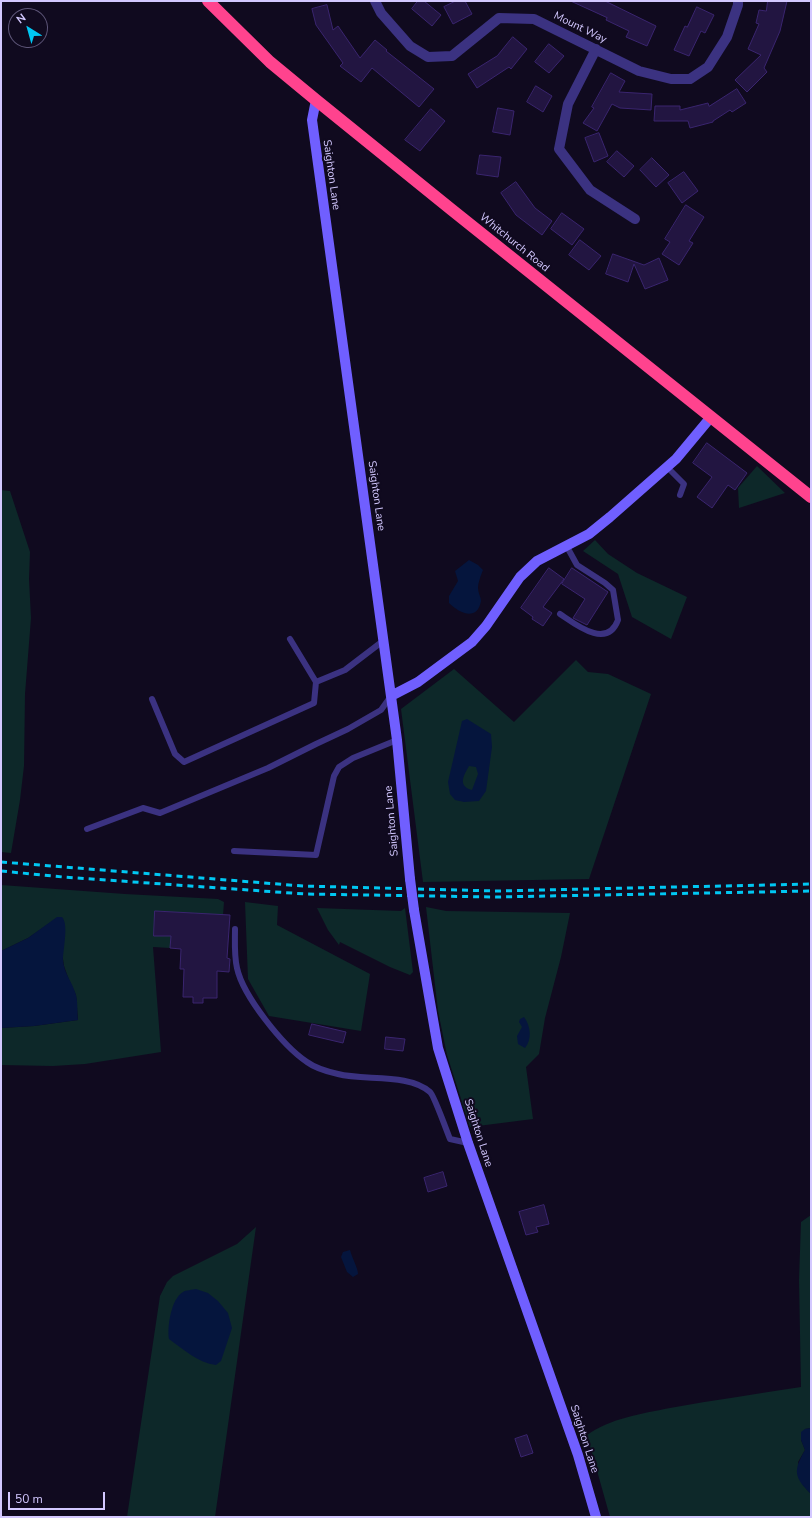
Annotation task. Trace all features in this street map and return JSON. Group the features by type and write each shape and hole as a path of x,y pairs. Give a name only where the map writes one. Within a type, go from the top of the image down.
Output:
{"highway":[{"name":"Whitchurch Road","path":"208,1 270,62 316,100 811,497"}],"street":[{"name":"Mount Way","path":"375,1 381,13 410,46 428,57 452,56 499,18 534,19 639,71 671,79 690,79 708,67 727,37 738,1"},
{"path":"596,49 568,104 559,149 590,190 635,219"},
{"name":"Saighton Lane","path":"316,100 312,120 397,740 414,910 438,1048 468,1143 578,1455 596,1517"},
{"path":"391,696 418,682 472,642 486,626 520,577 537,561 589,534 676,459 710,416"}],"lane":[{"path":"667,467 684,484 680,495"},
{"path":"560,614 584,629 598,634 611,630 618,620 613,590 610,586 577,565 566,546"},
{"path":"152,699 175,754 184,762 314,704 316,682 290,638"},
{"path":"316,682 345,670 384,641"},
{"path":"87,829 143,808 160,813 268,768 348,729 381,710 391,696"},
{"path":"234,851 316,855 334,776 339,767 353,758 397,740"},
{"path":"235,929 234,951 237,970 247,992 289,1048 308,1064 339,1074 412,1082 431,1092 450,1139 468,1143"}],"green space":[{"path":"757,466 785,493 739,508 738,488"},
{"path":"1,490 10,491 30,552 29,579 31,618 25,694 24,766 11,853 1,852"},
{"path":"595,540 608,554 637,573 687,597 671,639 632,617 618,574 583,551"},
{"path":"576,660 588,672 608,674 651,694 589,879 423,882 401,709 454,669 514,722"},
{"path":"1,885 218,899 224,902 223,915 155,911 154,936 171,936 170,948 153,947 161,1052 85,1064 53,1066 1,1065 1,1028 34,1026 78,1020 76,995 64,966 57,918 28,938 1,951"},
{"path":"245,902 278,906 277,925 370,974 361,1031 269,1016 248,979"},
{"path":"426,907 446,911 570,913 561,957 545,1018 539,1054 526,1067 533,1119 470,1127 447,1055 438,1011"},
{"path":"317,908 401,911 405,908 413,972 410,975 390,967 340,942 339,945 328,930"},
{"path":"811,1215 811,1428 805,1429 801,1440 805,1450 798,1462 803,1485 811,1494 811,1517 610,1517 587,1435 606,1424 637,1415 686,1405 801,1387 799,1280 801,1222"},
{"path":"256,1227 215,1517 127,1517 160,1296 167,1282 173,1276 237,1244"}],"water":[{"path":"469,560 483,570 478,586 481,601 479,608 476,612 467,614 453,607 449,603 449,596 458,581 455,571"},
{"path":"467,719 491,734 492,747 486,791 479,801 464,802 455,800 450,794 448,782 462,721","holes":["469,766 476,767 478,774 472,790 464,786 463,780"]},
{"path":"57,917 62,917 64,920 65,937 63,960 65,970 76,995 78,1020 34,1026 1,1028 1,951 28,938"},
{"path":"524,1017 530,1033 529,1041 525,1048 518,1044 517,1036 522,1027 519,1022 520,1019"},
{"path":"350,1250 358,1272 358,1274 353,1277 347,1272 341,1257 343,1252"},
{"path":"196,1289 208,1293 218,1301 228,1313 232,1328 221,1361 216,1365 197,1359 169,1339 169,1321 175,1301 183,1292"},
{"path":"811,1428 811,1494 798,1478 797,1469 798,1463 805,1450 801,1440 801,1432 805,1429"}],"building":[{"path":"418,1 424,1 441,15 432,26 412,9"},
{"path":"456,1 465,1 472,14 453,24 444,7"},
{"path":"571,1 605,1 656,26 647,46 626,37 629,31 606,20 607,18"},
{"path":"768,1 787,1 780,31 764,68 767,72 747,92 735,80 761,55 748,49 759,24 756,23 759,10 766,11"},
{"path":"327,5 333,30 338,26 360,58 375,40 387,50 386,51 434,89 419,107 372,68 361,82 340,66 343,63 316,25 312,9"},
{"path":"697,7 714,15 705,33 701,31 689,56 674,50 685,26 687,27"},
{"path":"513,37 527,49 511,69 509,67 477,88 468,74 497,56"},
{"path":"549,44 564,56 549,73 535,62"},
{"path":"611,73 625,81 619,92 652,94 651,110 620,108 612,104 597,131 583,123 594,108 592,107"},
{"path":"536,86 552,96 543,112 527,102"},
{"path":"737,89 746,103 732,112 730,110 713,122 690,128 688,121 654,121 655,106 680,106 680,110 708,103 709,106"},
{"path":"498,108 514,111 510,135 493,132"},
{"path":"431,109 445,121 420,151 405,140"},
{"path":"599,133 608,156 594,162 585,138"},
{"path":"617,151 634,166 624,177 607,162"},
{"path":"480,155 501,157 498,177 477,174"},
{"path":"652,158 669,175 656,187 640,170"},
{"path":"684,172 698,191 682,203 668,183"},
{"path":"516,182 535,208 552,221 542,235 516,215 501,193"},
{"path":"686,205 704,217 689,241 693,243 679,265 662,254 670,242 665,239"},
{"path":"562,213 584,229 572,245 551,229"},
{"path":"580,240 601,256 589,270 569,255"},
{"path":"613,254 644,265 659,258 668,280 645,289 634,264 628,282 606,274"},
{"path":"707,443 747,473 735,490 728,485 712,508 697,497 712,477 693,463"},
{"path":"549,568 564,579 543,607 552,613 543,626 532,619 533,617 521,608"},
{"path":"572,568 608,592 587,625 573,618 585,599 562,584"},
{"path":"155,911 230,915 227,958 230,959 229,972 217,971 217,998 203,998 203,1003 193,1003 193,997 183,997 184,969 180,969 181,949 170,948 171,936 154,936"},
{"path":"312,1024 346,1032 343,1043 309,1035"},
{"path":"386,1037 405,1039 403,1051 385,1049"},
{"path":"443,1172 447,1186 428,1192 424,1178"},
{"path":"544,1205 549,1224 536,1227 538,1232 526,1235 519,1212"},
{"path":"527,1435 533,1453 521,1457 515,1439"}],"railway":[{"path":"1,862 303,886 496,891 811,884"},
{"path":"1,871 63,877 305,894 496,897 811,891"}]}
